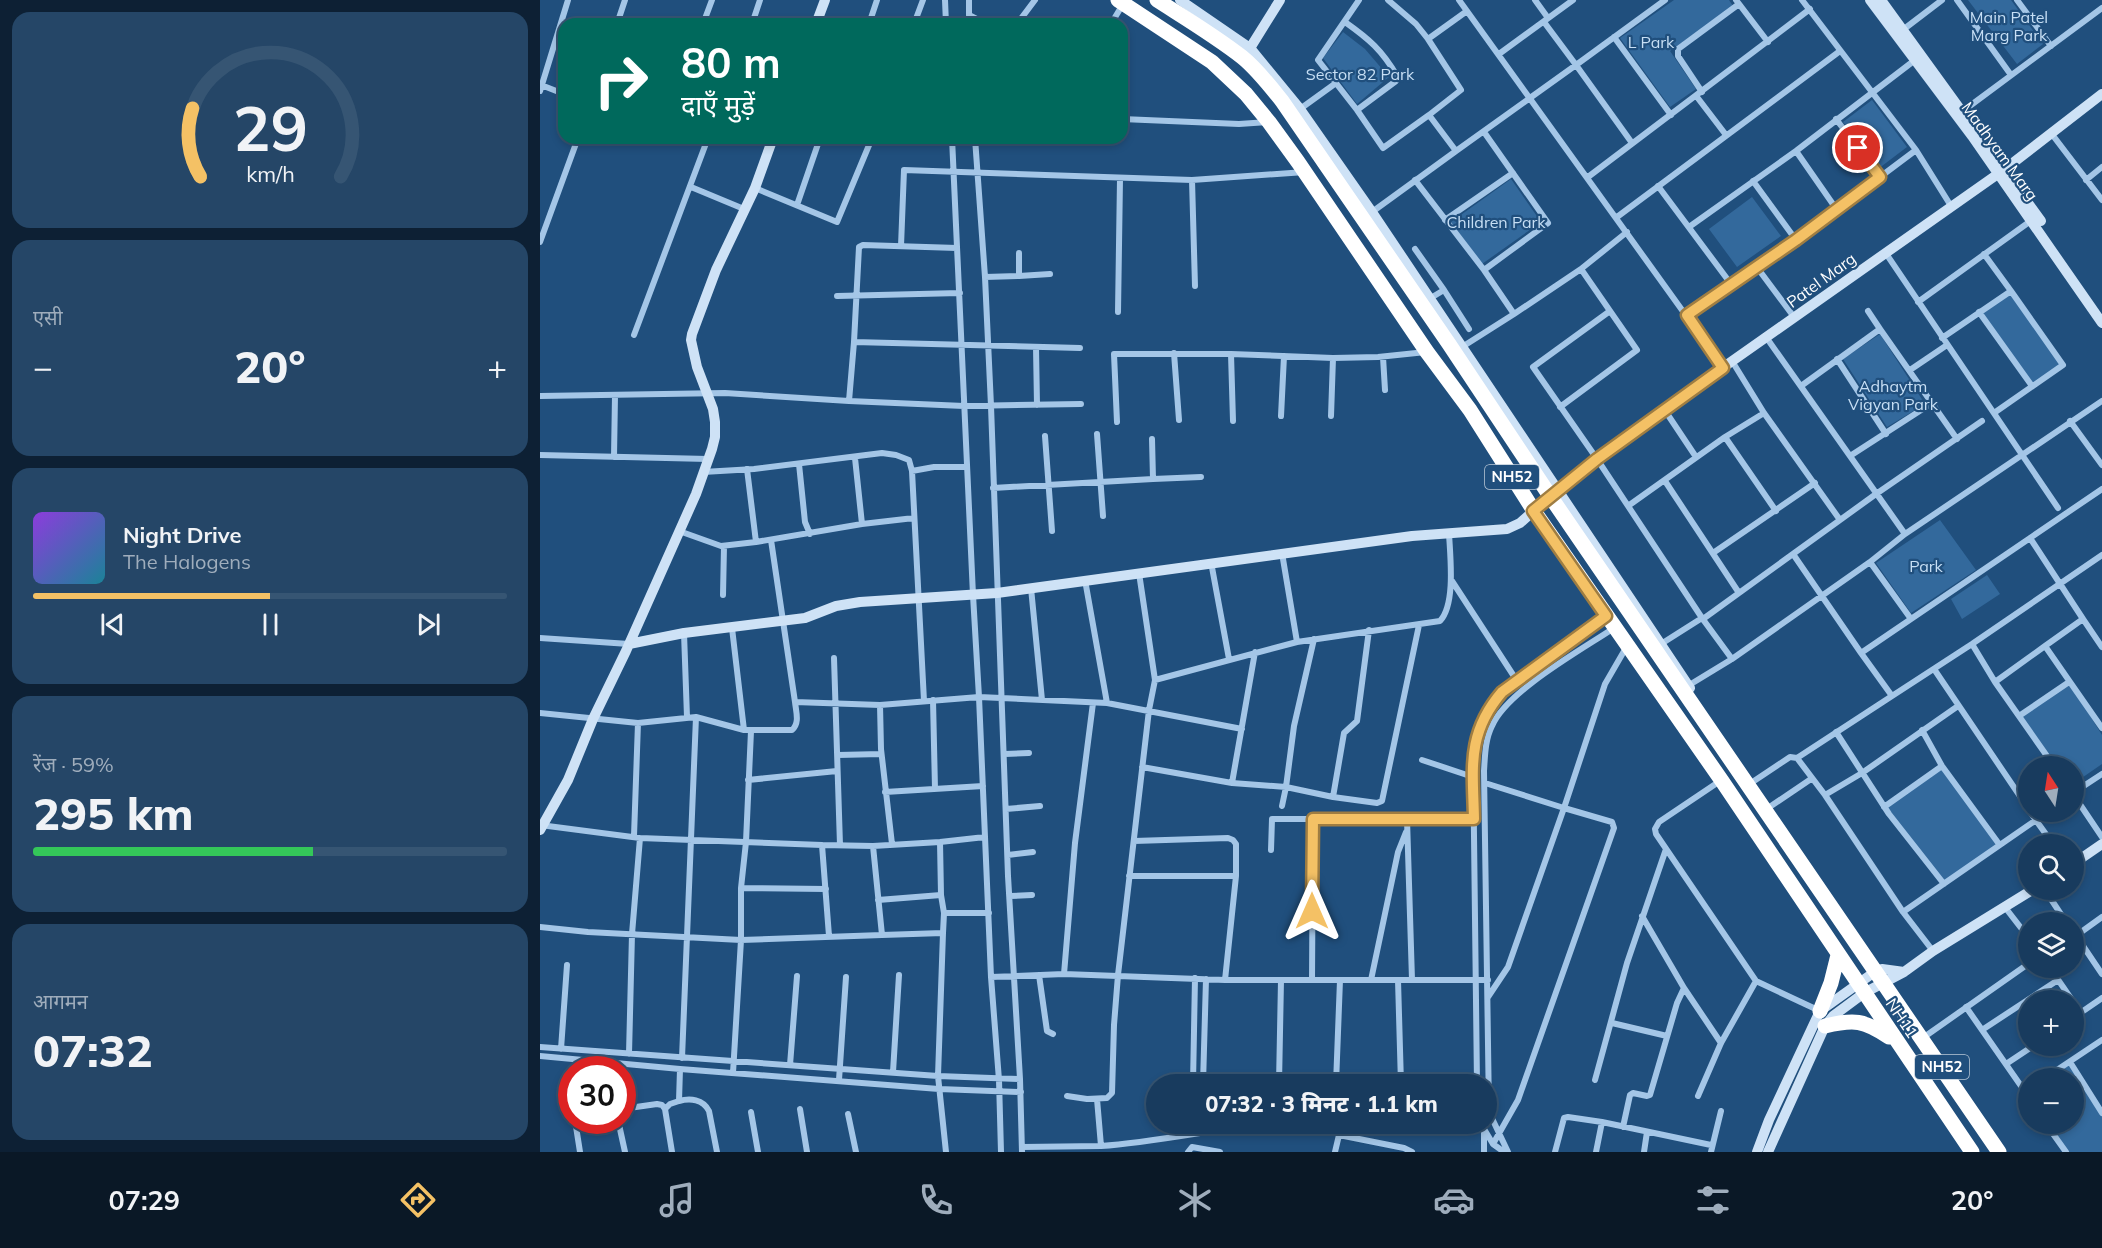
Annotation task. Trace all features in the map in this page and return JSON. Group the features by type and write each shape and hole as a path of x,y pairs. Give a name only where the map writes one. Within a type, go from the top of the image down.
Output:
{"highway":[{"name":"NH52","path":"1156,0 1246,53 1282,101 1554,493 1883,975 1999,1152"},
{"name":"NH52","path":"1121,2 1212,62 1246,94 1269,122 1427,352 1470,410 1533,511 1722,781 1861,989"},
{"path":"1820,1011 1831,983 1838,955"},
{"name":"NH11","path":"1861,989 1972,1152"},
{"path":"1825,1026 1844,1021 1859,1021 1871,1025 1897,1042"}],"street":[{"path":"562,18 568,0"},
{"path":"619,18 625,0"},
{"path":"705,18 712,0"},
{"path":"754,18 760,0"},
{"path":"818,18 825,0"},
{"path":"871,18 877,0"},
{"path":"916,18 923,0"},
{"path":"945,0 946,18"},
{"path":"969,0 969,18"},
{"path":"1022,18 1035,0"},
{"path":"1180,0 1246,53 1300,109 1372,212 1462,348 1554,493 1661,644 1686,687 1754,781 1883,975 1928,1035 2007,1152"},
{"path":"1246,53 1280,0"},
{"path":"1359,0 1318,60 1383,148 1461,90 1416,24 1388,0"},
{"path":"1459,0 1687,315 1764,413 1840,520"},
{"path":"1535,0 1576,65 1632,143"},
{"path":"1499,54 1573,0"},
{"path":"1372,212 1665,0"},
{"path":"1802,0 1916,150 1952,206"},
{"name":"Madhyam Marg","path":"1870,0 2001,171 2102,310"},
{"name":"Madhyam Marg","path":"1881,0 1963,111 2032,220 2102,323"},
{"path":"1904,29 1942,0"},
{"path":"1957,0 2011,75"},
{"path":"2021,1 2050,46"},
{"path":"1114,18 1121,2"},
{"path":"1726,135 1677,56 1677,49 1737,2 1768,42"},
{"path":"1963,111 2102,8"},
{"path":"1588,177 1810,9"},
{"path":"1428,39 1467,11"},
{"path":"969,15 975,18"},
{"path":"1345,22 1370,39 1397,76 1396,81 1357,110"},
{"path":"558,32 541,87 558,92"},
{"path":"1614,37 1671,115"},
{"path":"1617,218 1840,51"},
{"path":"1689,228 1796,151 1915,60"},
{"path":"1300,109 1336,83"},
{"name":"Patel Marg","path":"629,644 684,633 805,618 836,606 860,602 997,593 1412,536 1507,529 1520,523 1597,459 1665,409 2001,171 2102,94"},
{"path":"1429,115 1455,151"},
{"path":"1128,119 1239,124 1269,122"},
{"path":"1836,119 1880,177"},
{"path":"1484,132 1548,223 1484,270"},
{"path":"2051,133 2102,200"},
{"path":"540,242 542,229 576,144"},
{"path":"634,335 706,144"},
{"path":"771,144 754,188 716,270 692,334 691,340 697,367 713,409 715,431 708,459 696,494 629,644 592,719 567,780 541,826 637,837 873,846 985,837"},
{"path":"797,205 818,144"},
{"path":"754,188 837,222 870,144"},
{"path":"952,144 1001,1152"},
{"path":"975,144 991,406 1022,1150 1138,1143 1192,1134"},
{"path":"1687,315 1796,240 1916,150"},
{"path":"1796,151 1837,210"},
{"path":"2086,180 2102,167"},
{"path":"901,246 904,170 1192,180 1305,172"},
{"path":"1445,220 1514,173"},
{"path":"1118,312 1120,179"},
{"path":"1192,180 1195,286"},
{"path":"1415,180 1484,270 1514,314"},
{"path":"1753,181 1796,240"},
{"path":"1658,186 1731,284"},
{"path":"691,187 744,209"},
{"path":"1918,302 2032,220"},
{"path":"1462,348 1581,268 1627,232"},
{"path":"849,401 859,247 863,245 957,249"},
{"path":"1415,249 1468,329"},
{"path":"1885,252 2058,507"},
{"path":"1019,253 1019,276"},
{"path":"1984,254 2063,365 1994,413"},
{"path":"1756,266 1794,317"},
{"path":"1560,407 1637,351 1581,268"},
{"path":"984,277 1050,274"},
{"path":"1429,299 1444,290"},
{"path":"1942,338 2011,291"},
{"path":"837,296 960,293"},
{"path":"1610,311 1533,368 1732,659"},
{"path":"1868,311 1957,439"},
{"path":"1979,312 2032,386"},
{"path":"1802,386 1880,329"},
{"path":"1766,337 1905,534"},
{"path":"854,342 1080,348"},
{"path":"1910,370 1947,345"},
{"path":"1036,347 1037,405"},
{"path":"1117,422 1114,354 1231,354 1333,358 1383,357 1427,352"},
{"path":"1174,353 1179,420"},
{"path":"1231,354 1233,422"},
{"path":"1281,416 1284,356"},
{"path":"1383,357 1385,390"},
{"path":"1331,416 1333,358"},
{"path":"1837,359 1886,434"},
{"path":"540,396 725,393 964,406 1081,404"},
{"path":"614,457 615,395"},
{"path":"1686,687 1732,659 1870,562 1905,534 2102,401"},
{"path":"1850,456 1932,404"},
{"path":"1665,409 1696,457"},
{"path":"1628,506 1725,437 1764,413"},
{"path":"1661,644 1739,593 1982,420"},
{"path":"2070,422 2102,465"},
{"path":"1097,434 1103,516"},
{"path":"1045,436 1052,531"},
{"path":"1725,437 1776,511"},
{"path":"1152,439 1153,479"},
{"path":"702,472 799,464 882,453 909,460 912,471 924,700"},
{"path":"540,455 708,459"},
{"path":"855,458 862,524"},
{"path":"799,464 805,522 810,534"},
{"path":"912,471 934,467 967,467"},
{"path":"747,469 756,542"},
{"path":"993,488 1201,477"},
{"path":"1665,481 1739,593"},
{"path":"1713,553 1815,483"},
{"path":"1861,652 2102,489"},
{"path":"678,531 724,546 914,518"},
{"path":"1155,680 1297,642 1369,630 1419,625 1442,619 1452,580 1449,533"},
{"path":"2030,538 2102,647"},
{"path":"540,713 638,723 696,717 744,730 792,730 796,727 797,722 795,702 785,621 771,540"},
{"path":"723,595 724,546"},
{"path":"1282,553 1297,642"},
{"path":"1793,554 1892,696"},
{"path":"1754,781 1790,757 1797,758 2100,557 2102,565"},
{"path":"1211,562 1228,659"},
{"path":"1870,562 1911,619"},
{"path":"1067,1096 1098,1100 1107,1098 1112,1093 1118,975 1149,710 1155,680 1139,572"},
{"path":"1085,580 1107,703"},
{"path":"1452,580 1516,682 1524,689"},
{"path":"1031,588 1042,700"},
{"path":"1995,682 2084,620"},
{"path":"1477,1074 1473,777 1476,735 1490,706 1502,692 1610,622"},
{"path":"1506,1152 1489,1112 1486,743 1492,725 1502,711 1524,689 1610,622"},
{"path":"1142,767 1232,783 1286,787 1377,804 1382,801 1419,625"},
{"path":"732,628 744,730"},
{"path":"1333,797 1344,733 1357,721 1369,630"},
{"path":"684,633 687,717"},
{"path":"540,638 629,644"},
{"path":"1282,806 1294,726 1314,639"},
{"path":"1972,644 1995,682 2047,756"},
{"path":"1488,997 1508,968 1605,684 1627,646"},
{"path":"2045,646 2102,728"},
{"path":"1232,783 1255,652"},
{"path":"834,658 840,845"},
{"path":"1934,669 2018,794"},
{"path":"2019,716 2069,682"},
{"path":"795,702 880,705 979,697 1107,703 1242,729"},
{"path":"933,700 935,789"},
{"path":"1064,974 1075,843 1093,703"},
{"path":"880,705 881,754 892,844"},
{"path":"1825,795 1862,773 1958,706"},
{"path":"682,1058 685,937 696,717"},
{"path":"628,1054 637,837 638,723"},
{"path":"733,1073 741,940 741,888 752,730"},
{"path":"1922,730 1942,765 1999,844"},
{"path":"1836,732 1884,807 1944,884"},
{"path":"1005,754 1029,753"},
{"path":"838,755 881,754"},
{"path":"1797,758 1825,795 1903,912 1933,951"},
{"path":"1422,760 1473,777"},
{"path":"1884,807 1942,765"},
{"path":"748,780 837,771"},
{"path":"2084,786 2102,774"},
{"path":"1771,806 1811,779"},
{"path":"1722,781 1659,822 1655,829 1666,849 1756,981 1820,1011"},
{"path":"1485,783 1612,822 1614,828 1518,1100 1493,1144"},
{"path":"885,792 983,786"},
{"path":"1006,809 1040,806"},
{"path":"2084,810 2102,837"},
{"path":"1271,850 1272,819 1474,819"},
{"path":"1312,980 1313,819"},
{"path":"1407,819 1412,980"},
{"path":"1903,912 2033,822"},
{"path":"1371,980 1398,852 1407,830"},
{"path":"1134,841 1228,838 1233,840 1237,850 1236,876 1225,980"},
{"path":"939,842 944,913 938,1076 946,1152"},
{"path":"822,844 829,936"},
{"path":"2084,856 2102,844"},
{"path":"873,846 882,934"},
{"path":"1595,1080 1642,916 1666,849"},
{"path":"1008,855 1033,852"},
{"path":"1129,876 1236,876"},
{"path":"741,888 826,889"},
{"path":"878,900 941,895"},
{"path":"1010,896 1032,895"},
{"path":"1757,1152 1769,1120 1820,1011 1883,975 1904,972 1933,951 2018,898"},
{"path":"2004,906 2018,924"},
{"path":"944,913 989,913"},
{"path":"1642,916 1684,988 1721,1043"},
{"path":"2084,927 2102,916"},
{"path":"540,927 741,940 943,933"},
{"path":"2084,947 2102,974"},
{"path":"561,1049 567,965"},
{"path":"1928,1035 2018,971"},
{"path":"991,977 1064,974 1225,980 1488,980"},
{"path":"893,1072 899,975"},
{"path":"1039,975 1047,1031 1053,1034"},
{"path":"789,1065 797,976"},
{"path":"839,1080 846,977"},
{"path":"1193,1074 1195,978"},
{"path":"1203,1074 1206,979"},
{"path":"1279,1074 1281,980"},
{"path":"1336,1074 1340,980"},
{"path":"1398,980 1401,1074"},
{"path":"1982,1030 2058,980 2064,990"},
{"path":"1698,1095 1721,1043 1756,981"},
{"path":"1623,1127 1630,1095 1633,1093 1650,1095 1677,1003 1684,988"},
{"path":"1768,1152 1825,1026 1861,989"},
{"path":"2084,1010 2102,998"},
{"path":"1966,1007 2018,1081"},
{"path":"1194,1016 1205,1016"},
{"path":"1612,1023 1667,1036"},
{"path":"2061,1068 2101,1044"},
{"path":"1020,1079 999,1080 543,1048 541,1057 939,1089 1021,1092"},
{"path":"2006,1064 2018,1056"},
{"path":"2070,1062 2102,1113"},
{"path":"678,1101 680,1069"},
{"path":"665,1109 670,1104 687,1099 698,1101 706,1106 717,1152"},
{"path":"1098,1100 1101,1146"},
{"path":"636,1107 662,1105 665,1109 672,1152"},
{"path":"800,1109 807,1152"},
{"path":"1555,1152 1564,1118 1602,1122 1711,1148 1721,1111"},
{"path":"751,1112 758,1152"},
{"path":"848,1114 856,1152"},
{"path":"1596,1152 1602,1122"},
{"path":"1644,1152 1647,1132"},
{"path":"577,1134 580,1152"},
{"path":"621,1134 625,1152"},
{"path":"1483,1134 1484,1152"},
{"path":"1487,1134 1493,1144 1506,1152"},
{"path":"2053,1134 2066,1152"},
{"path":"1335,1152 1339,1135 1404,1148 1410,1152"},
{"path":"1188,1152 1188,1149 1192,1147 1220,1152"}],"green space":[{"name":"L Park","path":"1674,0 1729,0 1733,6 1670,51 1696,89 1670,107 1620,38"},
{"name":"Main Patel Marg Park","path":"1968,0 2011,0 2043,44 2017,64"},
{"name":"Sector 82 Park","path":"1343,32 1365,49 1389,77 1357,104 1323,58"},
{"path":"1872,100 1907,147 1878,169 1843,122"},
{"name":"Children Park","path":"1511,179 1541,222 1482,264 1451,222"},
{"path":"1752,197 1781,236 1737,267 1709,229"},
{"path":"2011,291 2063,365 2032,386 1979,312"},
{"name":"Adhaytm Vigyan Park","path":"1880,334 1925,404 1887,427 1843,359"},
{"name":"Park","path":"1940,520 1976,570 1911,613 1876,563"},
{"name":"Park","path":"1987,575 2000,594 1962,619 1951,599"},
{"path":"2069,682 2102,735 2102,764 2084,776 2084,756 2051,756 2022,717"},
{"path":"1942,766 1999,844 1944,884 1884,807"},
{"path":"2070,1062 2074,1068 2061,1068"},
{"path":"2084,1083 2102,1109 2102,1152 2066,1152 2053,1134 2084,1134"}],"route":[{"path":"1312,911 1313,819 1474,819 1473,753 1476,735 1490,706 1502,692 1606,616 1533,511 1597,459 1723,368 1687,315 1796,240 1880,177 1858,148"}]}
